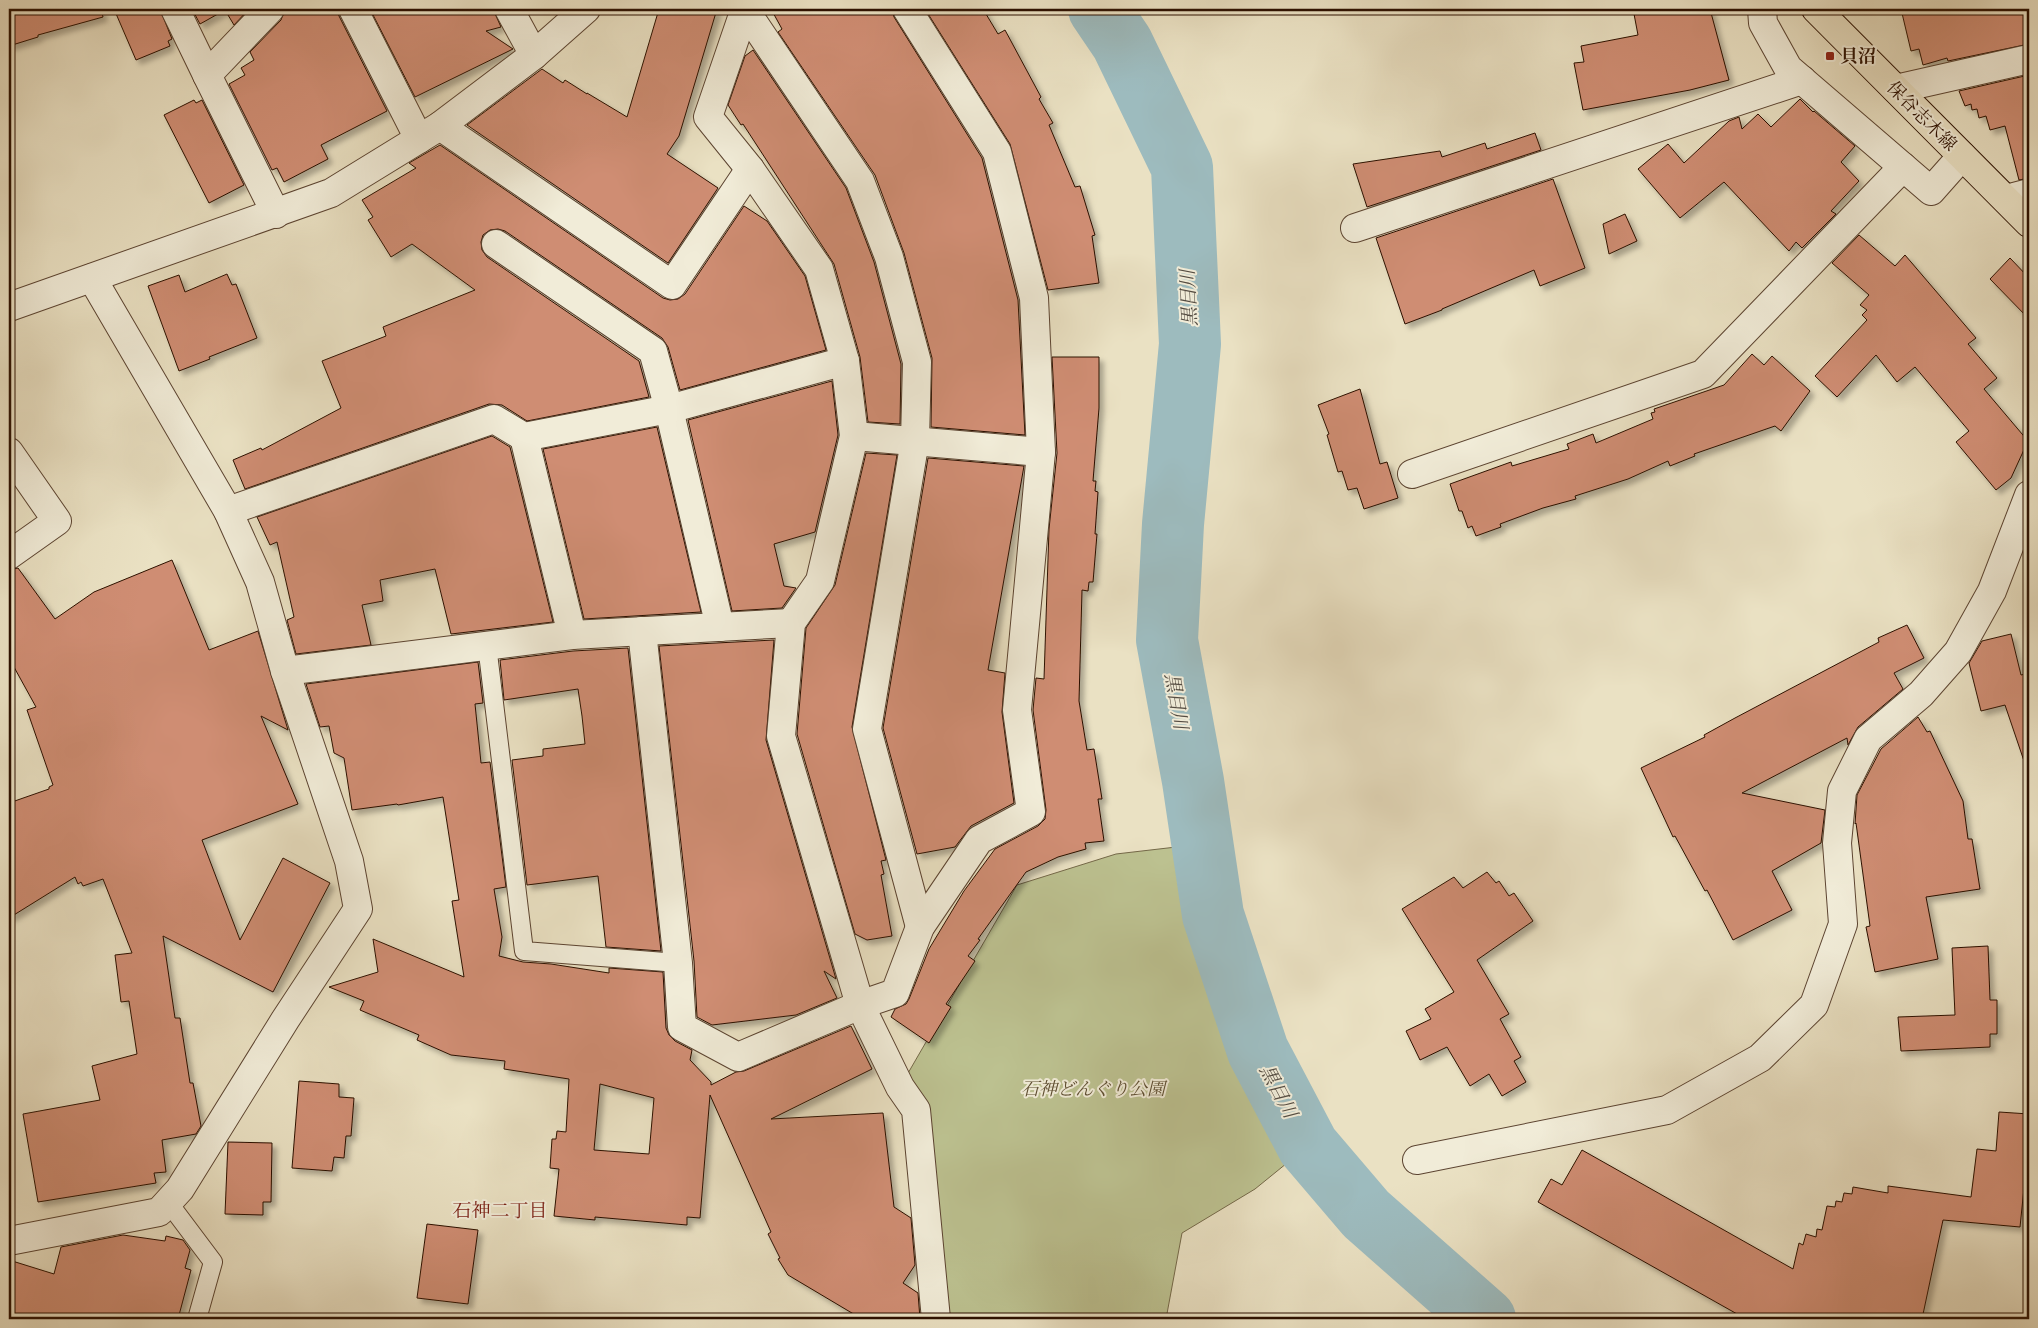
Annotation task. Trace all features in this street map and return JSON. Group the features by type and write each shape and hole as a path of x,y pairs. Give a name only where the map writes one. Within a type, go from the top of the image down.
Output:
{"main road":[{"name":"保谷志木線","path":"1816,9 1962,156 2018,196 2029,223"}],"street":[{"path":"175,9 276,214"},
{"path":"207,75 270,9"},
{"path":"353,9 429,132 672,285 750,169"},
{"path":"509,9 534,55"},
{"path":"9,307 331,193 429,132 534,55 586,9"},
{"path":"745,9 860,181 889,257 917,362 915,440 867,729 920,927"},
{"path":"745,9 708,117 750,169 819,269 845,361 854,436 820,581 791,624 781,736 860,1005 900,1087 916,1110 936,1319"},
{"path":"642,631 678,964 682,1027 738,1057 860,1005 895,993 920,927 978,840 1031,812 1017,710 1041,452 1034,298 996,152 907,9"},
{"path":"1762,9 1763,24 1788,68 1931,191 1962,156"},
{"path":"1896,89 2029,59"},
{"path":"1355,228 1802,80"},
{"path":"1412,474 1703,374 1903,168"},
{"path":"496,244 652,351 669,409 720,627"},
{"path":"9,1241 158,1212 180,1189 285,1020 358,909 349,861 285,670 260,582 228,510 92,278"},
{"path":"228,510 494,419 524,437 669,409 845,361"},
{"path":"854,436 1041,452"},
{"path":"524,437 572,635"},
{"path":"9,452 57,522 9,555"},
{"path":"1417,1160 1667,1110 1760,1058 1814,1004 1843,924 1836,843 1842,791 1868,739 1921,694 1958,652 1992,591 2029,495"},
{"path":"285,670 572,635 791,624"}],"lane":[{"path":"488,645 524,951 678,964"},
{"path":"168,1202 213,1262 197,1319"}],"green space":[{"name":"石神どんぐり公園","path":"1202,844 1213,915 1258,1051 1308,1146 1255,1189 1182,1233 1166,1319 971,1319 934,1310 900,1087 1017,885 1116,854"}],"building":[{"path":"9,9 101,9 103,17 38,35 38,37 9,46"},
{"path":"114,9 160,9 172,39 168,41 170,46 136,60"},
{"path":"192,9 249,9 234,25 225,10 200,24"},
{"path":"285,9 337,9 387,111 321,145 328,159 284,182 277,168 272,170 229,84 245,75 241,68 254,60 250,52 281,20"},
{"path":"370,9 493,9 501,27 486,31 513,49 415,97"},
{"path":"659,9 717,9 679,136 667,154 718,188 668,263 467,125 542,69 563,83 565,80 627,117"},
{"path":"771,9 892,9 894,17 982,158 1018,300 1025,435 931,427 932,358 904,253 875,175 778,32 782,29"},
{"path":"925,9 983,9 998,34 1005,30 1053,123 1049,125 1075,187 1080,186 1095,235 1092,236 1099,283 1048,290 1010,144"},
{"path":"1660,9 1710,9 1729,80 1690,90 1583,110 1574,63 1584,62 1581,46 1638,35 1634,14"},
{"path":"1901,9 2029,9 2029,44 1948,61 1947,58 1923,65 1919,49 1911,51"},
{"path":"753,50 846,188 874,262 901,364 900,424 868,422 860,357 834,264 743,124 741,125 728,105 745,56"},
{"path":"2029,75 2029,178 2019,180 2005,126 1990,130 1986,116 1979,118 1977,109 1972,110 1971,104 1965,106 1959,91"},
{"path":"1800,99 1855,146 1841,162 1859,181 1831,211 1836,214 1802,248 1796,242 1789,251 1724,182 1680,218 1638,169 1668,144 1684,163 1729,121 1739,117 1742,129 1758,114 1771,127"},
{"path":"194,100 196,103 202,100 244,185 209,203 164,115"},
{"path":"1535,133 1541,150 1367,207 1353,164 1440,151 1442,157 1485,143 1487,149"},
{"path":"440,145 663,298 670,300 678,299 685,294 744,206 767,221 805,276 826,350 680,390 668,347 662,338 505,231 498,229 490,230 483,235 481,242 482,250 487,257 639,361 649,397 527,421 502,405 489,404 245,489 233,460 261,448 262,450 341,408 322,361 386,336 383,327 475,290 412,244 391,257 368,220 373,217 362,200 416,168 409,163"},
{"path":"1553,179 1585,268 1540,286 1534,270 1405,324 1376,238"},
{"path":"1625,214 1637,241 1609,254 1603,224"},
{"path":"1859,235 1895,266 1905,255 1976,338 1968,344 1997,378 1984,389 2028,441 2011,478 1996,490 1956,442 1969,431 1915,367 1897,382 1876,355 1837,397 1815,376 1867,320 1862,315 1867,310 1860,305 1869,295 1832,263"},
{"path":"2010,258 2029,278 2029,319 1990,279"},
{"path":"227,274 232,285 236,284 257,338 179,371 148,286 179,275 185,292"},
{"path":"1752,354 1764,365 1772,356 1810,391 1781,431 1775,426 1694,454 1695,456 1670,466 1668,461 1628,479 1575,496 1576,499 1543,508 1500,524 1501,527 1476,536 1472,526 1468,528 1462,511 1459,511 1450,484 1511,462 1512,466 1569,449 1567,444 1593,434 1596,443 1653,419 1651,413 1655,412 1654,409 1724,385"},
{"path":"1052,357 1099,357 1099,408 1093,481 1096,481 1095,491 1098,492 1095,534 1097,534 1093,582 1089,582 1088,591 1082,590 1079,701 1087,750 1094,749 1102,799 1098,799 1104,841 1085,843 1086,849 1058,857 1026,872 968,956 975,961 946,1004 951,1007 929,1043 891,1017 895,1009 906,1004 929,949 964,891 995,849 1038,826 1045,819 1046,810 1033,710 1036,678 1044,679 1049,529 1057,453"},
{"path":"832,381 838,435 815,532 774,544 784,586 796,588 782,608 732,611 688,420"},
{"path":"1360,389 1380,464 1387,462 1398,498 1364,509 1357,488 1348,490 1342,471 1338,472 1327,435 1329,434 1318,405"},
{"path":"657,427 701,612 584,619 543,449"},
{"path":"492,436 510,447 553,622 451,634 435,569 380,580 383,601 362,605 371,645 296,654 287,620 294,617 277,542 270,545 257,517"},
{"path":"866,453 897,455 852,727 886,860 881,861 884,874 881,875 892,936 867,940 855,934 797,734 806,628 835,585"},
{"path":"928,458 1024,466 988,670 1005,673 1002,712 1014,803 971,826 955,847 917,854 883,728"},
{"path":"172,560 209,650 258,631 288,730 261,716 298,804 202,840 240,940 283,858 330,883 273,992 163,936 175,1018 180,1018 190,1083 193,1083 201,1126 196,1134 162,1140 166,1172 154,1173 156,1183 38,1202 23,1114 100,1100 92,1066 137,1054 129,1001 121,1002 115,955 132,953 103,879 83,886 81,882 78,884 75,877 9,918 9,803 49,789 53,785 27,710 36,707 9,658 9,570 18,568 55,619 94,592"},
{"path":"1907,625 1924,658 1894,673 1903,689 1858,727 1848,745 1847,738 1742,793 1825,810 1821,843 1772,871 1792,910 1733,940 1707,890 1705,891 1675,836 1673,837 1641,768 1705,737 1704,735 1735,718 1879,642 1878,638"},
{"path":"2011,634 2021,675 2029,673 2029,760 2024,761 2005,705 1981,711 1969,663 1982,641"},
{"path":"774,640 766,740 836,979 824,971 837,998 796,1015 712,1025 697,1017 694,961 659,646"},
{"path":"628,648 661,951 606,947 598,876 527,885 512,760 543,756 543,749 585,744 582,716 578,689 504,700 500,660 573,651"},
{"path":"478,662 483,703 475,704 481,763 490,762 506,887 494,889 502,937 499,956 523,962 551,964 609,973 609,968 663,972 666,1028 669,1035 675,1041 692,1050 690,1060 711,1082 711,1085 736,1072 744,1071 851,1026 872,1069 771,1119 883,1113 894,1207 911,1218 915,1265 903,1283 918,1293 920,1319 862,1319 788,1275 778,1259 780,1258 768,1234 771,1232 710,1095 700,1218 687,1217 687,1225 595,1217 595,1220 554,1216 559,1169 550,1168 552,1139 556,1139 557,1131 566,1132 569,1079 504,1069 505,1061 451,1055 417,1040 419,1035 360,1010 364,1001 329,987 378,972 373,939 464,977 452,901 459,900 443,797 398,805 352,810 344,758 334,753 329,726 320,727 306,684","holes":["600,1084 654,1098 649,1154 594,1150"]},
{"path":"1918,717 1927,732 1930,731 1963,801 1968,839 1972,839 1980,889 1926,897 1938,959 1875,972 1866,927 1870,926 1855,824 1857,795 1881,749"},
{"path":"1487,872 1496,883 1499,881 1509,896 1514,893 1533,921 1477,960 1509,1014 1500,1019 1521,1057 1514,1061 1526,1082 1502,1096 1489,1074 1470,1086 1447,1047 1420,1060 1406,1031 1431,1019 1425,1009 1454,992 1402,909 1454,877 1463,888"},
{"path":"1988,946 1990,1000 1997,1000 1997,1034 1990,1034 1990,1047 1901,1051 1898,1017 1955,1015 1952,948"},
{"path":"299,1081 339,1084 339,1097 354,1098 351,1136 346,1136 344,1158 334,1157 332,1171 292,1168"},
{"path":"1999,1112 2029,1114 2029,1188 2024,1188 2020,1227 1943,1220 1922,1319 1746,1319 1538,1202 1551,1179 1562,1185 1582,1150 1793,1269 1799,1243 1803,1245 1806,1234 1816,1237 1817,1229 1822,1230 1827,1206 1835,1207 1836,1201 1842,1202 1844,1193 1852,1194 1853,1187 1888,1193 1888,1186 1971,1197 1977,1149 1996,1151"},
{"path":"228,1142 272,1143 271,1202 263,1202 263,1215 225,1214"},
{"path":"427,1224 478,1230 468,1304 417,1298"},
{"path":"123,1235 165,1241 166,1236 183,1240 190,1250 185,1268 191,1270 178,1319 9,1319 9,1260 54,1274 61,1247"}],"waterway":[{"name":"黒目川","path":"1099,9 1122,43 1182,167 1190,344 1173,524 1167,640 1193,781 1213,915 1258,1051 1308,1146 1366,1214 1485,1319"}],"place":[{"name":"貝沼","path":"1830,56"}],"district":[{"name":"石神二丁目","path":"500,1210"}]}
